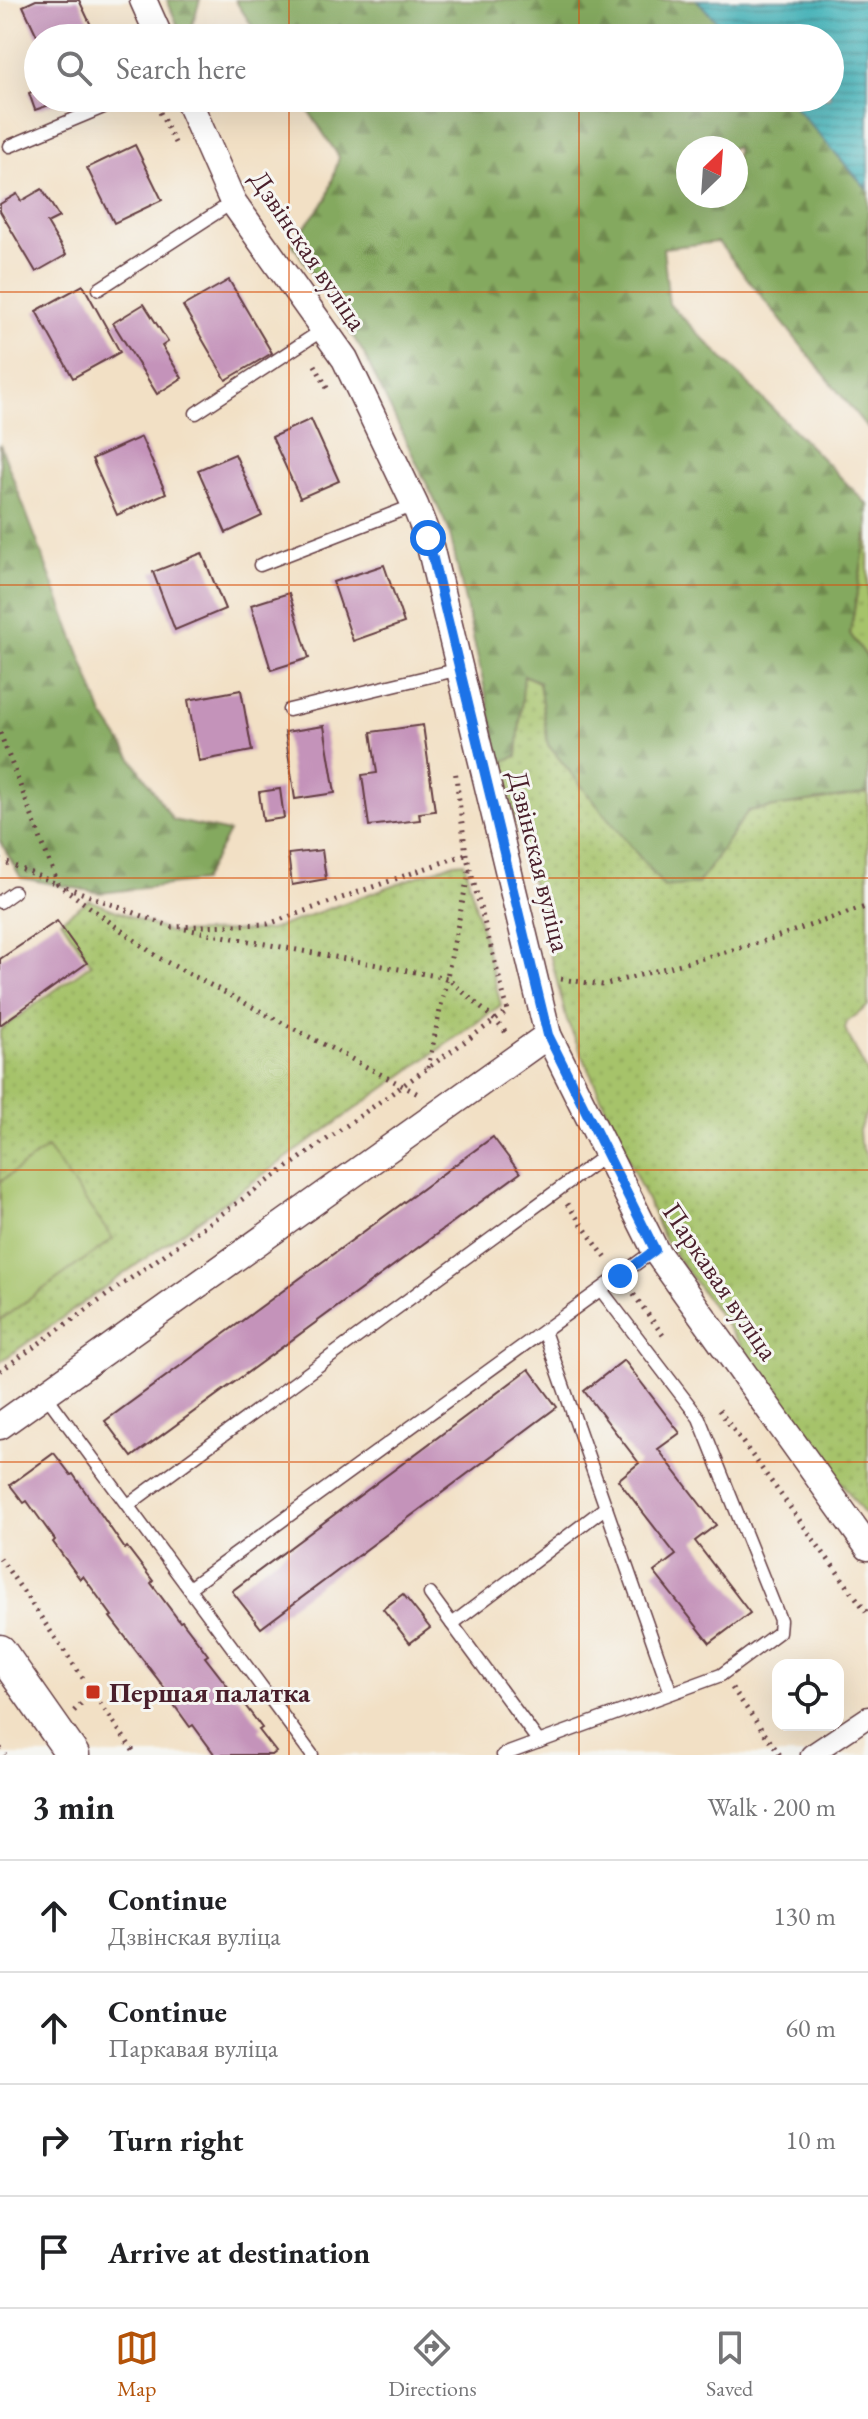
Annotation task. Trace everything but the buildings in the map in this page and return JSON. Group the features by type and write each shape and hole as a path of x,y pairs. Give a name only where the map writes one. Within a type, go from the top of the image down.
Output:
{"street":[{"path":"143,0 154,24"},
{"name":"Дзвінская вуліца","path":"193,112 233,202 313,336 345,359 428,538 548,1035"},
{"path":"0,1426 548,1035"},
{"name":"Паркавая вуліца","path":"548,1035 655,1250 868,1547"},
{"path":"0,1651 73,1755"},
{"path":"811,1755 868,1717"}],"lane":[{"path":"10,146 91,112"},
{"path":"99,289 233,202"},
{"path":"196,413 313,336"},
{"path":"260,565 415,505"},
{"path":"289,710 460,669"},
{"path":"0,902 14,892"},
{"path":"128,1505 607,1154"},
{"path":"189,1588 655,1250"},
{"path":"503,1755 721,1675 779,1632 780,1620 699,1418 601,1290"},
{"path":"544,1331 671,1693"},
{"path":"45,1394 312,1755"},
{"path":"452,1624 606,1507"},
{"path":"430,1594 539,1742"}],"path":[{"path":"160,112 179,150"},
{"path":"313,336 331,395"},
{"path":"0,733 58,884 159,958 445,1108"},
{"path":"0,1371 508,1011 466,854 454,764"},
{"path":"172,927 268,924 466,854"},
{"path":"0,857 58,884 172,927 447,978 495,1020 523,1052"},
{"path":"427,1068 470,870"},
{"path":"535,975 603,985 755,944 868,906"},
{"path":"0,1558 136,1755"},
{"path":"721,1675 780,1755"},
{"path":"0,1748 5,1755"}],"green space":[{"path":"167,0 200,0 192,24 177,24"},
{"path":"235,0 697,0 719,24 251,24"},
{"path":"309,112 799,112 868,190 868,429 718,242 663,248 669,304 868,505 868,526 850,634 868,659 868,793 748,811 698,884 664,887 548,745 539,682 524,675 517,756 501,762 449,530 363,352 292,243 327,198 339,157"},
{"path":"0,444 103,715 173,820 229,832 202,881 101,893 21,878 0,841"},
{"path":"868,526 868,659 850,634"},
{"path":"523,675 539,682 549,746 698,884 748,811 868,793 868,1006 847,1022 845,1029 868,1074 868,1108 859,1130 860,1143 868,1159 868,1519 665,1241 567,1021 501,762 517,756"},
{"path":"464,862 501,1005 0,1362 0,1030 91,964 61,920 89,900 172,933 270,930"},
{"path":"47,1148 113,1239 0,1320 0,1182"}],"water":[{"path":"697,0 868,0 868,190 799,112 844,112 844,24 719,24"}],"place":[{"name":"Першая палатка","path":"93,1692"}],"route":[{"path":"428,538 548,1035 655,1250 620,1276"}]}
